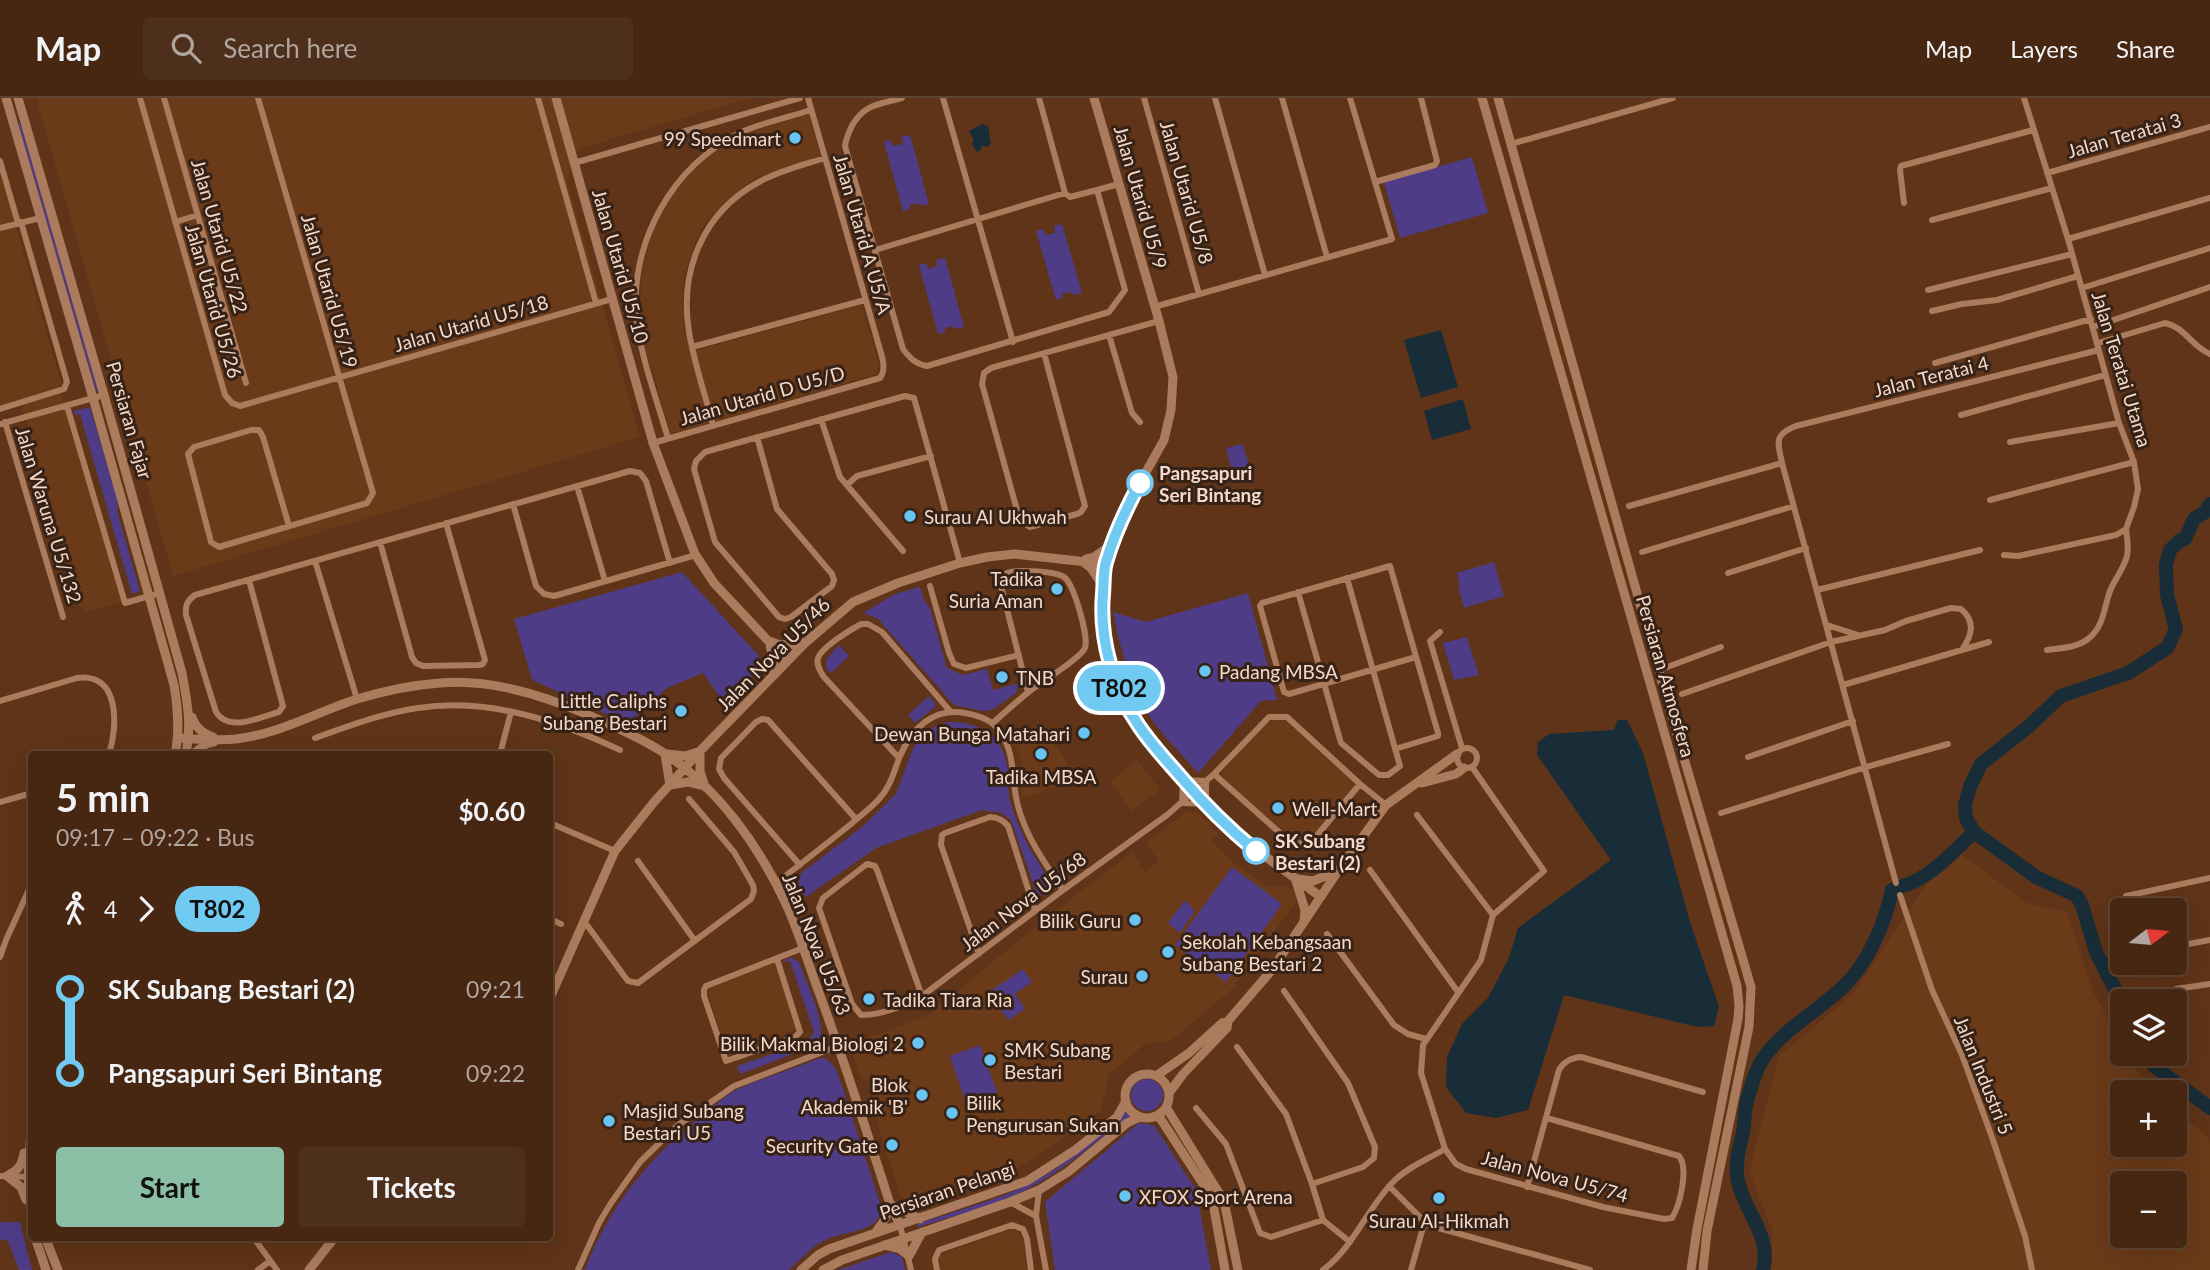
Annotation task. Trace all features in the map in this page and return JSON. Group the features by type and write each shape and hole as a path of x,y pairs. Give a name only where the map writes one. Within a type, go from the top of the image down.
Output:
{"street":[{"path":"4,101 18,98"},
{"name":"Persiaran Fajar","path":"18,98 182,673 189,708 187,751"},
{"name":"Jalan Utarid U5/26","path":"140,98 225,395 232,403 240,405 339,377"},
{"name":"Jalan Utarid U5/22","path":"164,98 247,383"},
{"name":"Jalan Utarid U5/19","path":"258,98 373,493 367,503 289,526"},
{"path":"538,98 596,303"},
{"name":"Jalan Utarid U5/10","path":"556,98 653,443 696,555 714,583 787,661"},
{"path":"559,174 575,166 800,98"},
{"name":"Jalan Utarid A U5/A","path":"808,98 884,368 880,378"},
{"path":"902,98 866,108 860,113 846,138 845,146 903,349 920,365 927,366 1013,342 1109,312 1125,290 1097,190"},
{"path":"943,98 1013,342"},
{"path":"1038,98 1065,192 1070,197 1119,184"},
{"name":"Jalan Utarid U5/9","path":"1094,98 1173,377 1171,410 1164,440 1129,502 1105,564 1102,606 1104,638 1112,670 1126,705 1138,725 1183,780 1240,838 1321,897"},
{"name":"Jalan Utarid U5/8","path":"1144,98 1199,294"},
{"path":"1215,98 1265,275"},
{"path":"1282,98 1327,257"},
{"path":"1154,307 1392,239 1350,98"},
{"path":"1375,182 1434,165 1437,161 1421,98"},
{"name":"Persiaran Atmosfera","path":"1482,98 1737,986 1738,1019 1691,1270"},
{"name":"Persiaran Atmosfera","path":"1498,98 1751,987 1749,1027 1707,1231 1703,1270"},
{"path":"1511,144 1673,98"},
{"name":"Jalan Teratai Utama","path":"2024,98 2068,239 2119,423 2134,462 2138,489 2126,529 2126,559 2109,593 2101,625 2082,643 2046,650"},
{"name":"Persiaran Fajar","path":"4,101 11,115 93,398 173,685 177,704 176,751"},
{"path":"668,438 637,323 638,276 651,228 662,203 709,152 744,131 811,110"},
{"path":"0,118 22,112"},
{"name":"Jalan Teratai 3","path":"2047,173 2210,127"},
{"path":"1904,204 1901,166 2033,130"},
{"path":"713,425 692,347 687,316 687,286 692,262 702,237 732,200 757,183 825,158"},
{"path":"0,161 67,382 64,389 0,409"},
{"path":"1932,220 2052,188"},
{"path":"875,250 1065,192"},
{"path":"2068,239 2210,198"},
{"path":"175,222 198,215"},
{"path":"0,228 40,218"},
{"path":"2082,288 2210,248"},
{"path":"1928,290 2072,254"},
{"path":"1932,311 1997,300 2078,276"},
{"path":"1935,363 2092,323 2210,287"},
{"name":"Jalan Utarid U5/18","path":"339,377 612,299"},
{"path":"692,347 865,300"},
{"path":"1044,354 1086,501 1084,509 1077,514 1030,527 1022,522 982,384 984,373 991,369 1159,321"},
{"name":"Jalan Teratai 4","path":"1782,463 1777,442 1783,432 1796,426 2098,346 2165,323 2175,325 2201,351 2210,354"},
{"path":"1110,335 1132,413 1140,422"},
{"path":"1961,415 2105,375"},
{"name":"Jalan Utarid D U5/D","path":"653,443 880,378"},
{"path":"2,423 104,394"},
{"path":"757,437 777,509 832,574 834,580 832,586 791,617 785,620 779,617 715,542 694,469 696,461 705,452 757,437 821,419 905,396 914,398 960,563"},
{"path":"67,406 125,603 160,593"},
{"path":"821,419 840,477 903,551"},
{"name":"Jalan Waruna U5/132","path":"2,423 63,617"},
{"path":"2010,442 2119,423"},
{"path":"259,430 289,526 219,547 211,542 188,454 194,447 259,430"},
{"path":"848,484 857,476 931,456"},
{"path":"1990,500 2134,462"},
{"path":"1629,506 1782,463 1896,883"},
{"path":"248,580 283,698 283,706 279,712 236,723 219,718 186,615 188,600 195,595 630,471 640,473 646,481 670,563"},
{"path":"577,486 605,581"},
{"path":"513,504 536,586 544,594 554,596 696,555"},
{"path":"1642,552 1794,506"},
{"path":"380,542 412,657 416,663 423,666 483,664 485,660 446,523"},
{"path":"2004,555 2018,556 2090,542 2116,535 2126,529"},
{"path":"1081,561 1094,557 1113,544"},
{"path":"1728,573 1806,548"},
{"path":"1817,590 1980,550"},
{"name":"Jalan Nova U5/46","path":"553,991 615,851 700,751 804,643 840,612 861,598 898,583 987,557 1015,554 1105,564"},
{"path":"315,561 357,699"},
{"path":"1081,561 1091,568 1103,588"},
{"path":"1395,749 1438,736 1417,654 1390,566 1262,603 1260,606 1284,692 1289,694 1417,654"},
{"path":"993,723 1086,646 1072,586 1064,576 1009,572 1000,582 1028,692"},
{"path":"1298,592 1341,743 1379,775 1388,775 1400,766 1347,578"},
{"path":"930,586 954,664 966,668 1019,655"},
{"path":"1682,694 1831,642 1885,630 1951,608 1961,608 1970,621 1970,638 1962,650"},
{"path":"899,758 823,676 818,659 837,639 860,624 875,627 950,711"},
{"path":"1827,625 1859,636"},
{"path":"1323,1270 1350,1242 1389,1186 1412,1167 1445,1149 1421,1073 1421,1053 1426,1039 1481,960 1493,915 1544,871 1468,767 1458,764 1459,751 1430,641 1440,632"},
{"path":"768,640 779,645 804,643"},
{"path":"768,640 774,663 773,677"},
{"path":"1843,685 1989,642"},
{"path":"1659,670 1721,648"},
{"path":"1417,654 1425,659"},
{"path":"0,701 91,676 108,688 114,727 110,751"},
{"name":"Jalan Nova U5/63","path":"178,738 223,740 268,732 357,699 412,686 476,682 513,689 575,709 629,733 665,754 705,787 736,822 757,850 786,905 838,1046 890,1204 900,1225"},
{"path":"316,738 373,718 420,707 467,706 490,707 536,716 620,750"},
{"path":"189,708 195,725 203,733 223,740"},
{"path":"775,884 881,797 916,729 931,718 950,711 973,715 993,723 1010,750 1017,804 1028,834 1063,890"},
{"path":"501,751 511,712"},
{"name":"Jalan Nova U5/68","path":"922,996 877,870 867,864 823,898 819,908 852,1004 861,1015 902,1006 922,996 1195,793 1269,717 1287,717 1360,784"},
{"path":"800,865 719,769 721,758 756,722 768,720 856,819"},
{"path":"1748,757 1853,722"},
{"path":"197,751 206,744 223,740"},
{"path":"1721,813 1948,744"},
{"path":"1156,1076 1228,1021 1271,971 1386,805 1459,751 1469,747 1477,754 1477,761 1468,767 1446,777 1417,784"},
{"path":"700,751 700,771 705,787 688,782 670,785 665,754 685,756 700,751"},
{"path":"1214,774 1290,842 1299,844 1313,840 1360,784 1386,805"},
{"path":"1183,780 1206,781 1206,804 1182,803 1183,780"},
{"path":"0,802 28,794"},
{"path":"583,921 625,977 633,982 644,980 751,899 753,885 734,852 689,799"},
{"path":"1417,815 1493,915"},
{"path":"979,954 941,845 944,833 990,817 1004,821 1008,826 1035,911"},
{"path":"553,826 615,851"},
{"path":"638,861 695,942"},
{"path":"1370,870 1458,992"},
{"path":"1304,923 1305,910 1296,879 1312,881 1338,871"},
{"path":"2126,895 2210,878"},
{"path":"0,957 28,891"},
{"name":"Jalan Industri 5","path":"1900,895 1932,990 1962,1055 1998,1153 2025,1236 2032,1270"},
{"path":"553,920 561,924"},
{"path":"1327,934 1394,1025 1408,1034 1426,1039"},
{"path":"2188,944 2210,940"},
{"path":"777,958 800,1032 795,1037 726,1061 704,990 708,984 803,948"},
{"path":"2176,989 2210,984"},
{"path":"1284,991 1348,1083 1375,1147 1374,1158 1363,1167 1312,1184"},
{"path":"1169,1093 1163,1081 1156,1076 1142,1075 1131,1082 1126,1101 1140,1117 1158,1115 1166,1107 1169,1093 1183,1074 1227,1028 1228,1021"},
{"path":"578,1270 611,1203 640,1162 677,1126 734,1086 838,1046"},
{"path":"1237,1047 1286,1114 1323,1220 1350,1242"},
{"path":"1527,1187 1559,1070 1568,1060 1581,1057 1703,1092"},
{"name":"Persiaran Pelangi","path":"801,1270 818,1255 830,1249 1027,1181 1075,1150 1117,1117 1126,1101"},
{"path":"1166,1107 1224,1201 1238,1270"},
{"path":"1196,1108 1226,1144 1260,1233 1271,1237 1323,1220"},
{"path":"1158,1115 1207,1190 1214,1209 1225,1270"},
{"name":"Persiaran Pelangi","path":"823,1270 904,1237 1039,1190 1068,1172 1127,1123 1140,1117"},
{"name":"Jalan Nova U5/74","path":"1445,1149 1457,1164 1466,1169 1603,1207 1664,1219 1672,1218 1678,1206 1685,1170 1679,1156 1547,1118"},
{"path":"3,1176 18,1170 28,1134"},
{"path":"3,1176 28,1177"},
{"path":"3,1176 20,1187 28,1211"},
{"path":"1389,1186 1424,1224 1411,1270"},
{"path":"1039,1190 1036,1216 1046,1270"},
{"path":"1010,1202 1036,1216"},
{"path":"876,1232 885,1220 890,1204 920,1219"},
{"path":"1424,1224 1590,1270"},
{"path":"900,1225 911,1270"},
{"path":"937,1270 935,1259 939,1250 1012,1225 1023,1228 1031,1270"},
{"path":"909,1256 922,1232"},
{"path":"35,1241 46,1270"},
{"path":"47,1241 58,1270"},
{"path":"256,1241 277,1270"},
{"path":"309,1270 332,1241"},
{"path":"883,1245 900,1249 909,1256"},
{"path":"258,1270 270,1261"}],"shaded area":[{"path":"36,98 750,98 578,149 567,180 640,437 173,576"},
{"path":"809,114 820,156 756,178 724,201 697,237 684,277 684,330 690,352 862,305 879,365 877,374 671,434 640,322 641,276 653,229 664,205 711,154 744,134"},
{"path":"18,123 21,123 99,390 96,391"},
{"path":"910,135 929,204 910,205 910,209 903,211 884,142 891,140 893,146 903,144 901,137"},
{"path":"1472,157 1488,213 1400,238 1384,182"},
{"path":"0,171 62,386 59,388 122,602 87,611 79,606 20,400 0,406"},
{"path":"1062,224 1082,293 1062,294 1063,298 1056,300 1036,231 1043,229 1046,235 1055,233 1054,226"},
{"path":"945,258 964,327 945,328 945,332 938,334 919,265 926,263 928,269 937,266 936,260"},
{"path":"90,407 140,591 132,594 80,414 75,415 74,411"},
{"path":"1243,444 1250,469 1233,474 1226,448"},
{"path":"1494,562 1504,596 1464,608 1457,573"},
{"path":"682,572 759,656 756,672 724,703 703,673 667,688 628,724 532,680 514,619"},
{"path":"920,587 930,608 947,668 963,675 987,669 993,690 1019,683 1016,693 992,710 954,705 878,619 863,613 895,594"},
{"path":"1248,593 1277,700 1261,701 1198,773 1155,724 1139,698 1123,656 1113,612 1146,622"},
{"path":"1467,637 1479,675 1454,680 1443,643"},
{"path":"839,645 849,656 831,673 826,668 826,660"},
{"path":"929,696 935,707 915,723 908,715"},
{"path":"1285,720 1356,785 1312,836 1301,840 1291,839 1220,774 1269,721"},
{"path":"948,722 981,728 996,740 1002,749 1015,816 1053,886 1052,891 1044,896 1036,892 1011,820 1001,813 982,810 876,848 806,897 798,884 801,873 862,827 896,794 913,748 926,730"},
{"name":"Tadika MBSA","path":"1043,722 1077,780 1022,798 1022,764 1014,741"},
{"path":"1137,759 1160,790 1131,811 1110,781"},
{"name":"SMK Subang Bestari","path":"1186,812 1198,812 1218,834 1211,840 1236,865 1268,887 1285,885 1294,891 1297,901 1232,989 1171,1041 1145,1044 1109,1074 1101,1111 1038,1156 995,1180 915,1205 901,1198 876,1119 879,1113 869,1082 861,1078 846,1038 873,1036 928,1015 1132,852 1145,872 1159,861 1145,843"},
{"path":"1957,851 2027,903 2067,912 2092,989 2110,1022 2110,1066 2133,1066 2146,1080 2110,1080 2110,1157 2187,1157 2187,1120 2208,1137 2210,1270 1771,1270 1772,1230 1749,1171 1779,1056 1852,995 1926,885"},
{"path":"1232,867 1282,904 1226,982 1175,945"},
{"path":"1185,900 1195,911 1180,933 1168,923"},
{"path":"790,957 799,962 815,1003 821,1026 819,1044 740,1074 737,1066 808,1042 814,1032 790,961 782,962"},
{"path":"775,962 797,1029 727,1054 708,992 712,986"},
{"path":"1023,969 1032,982 1015,994 1025,1009 1008,1020 989,992"},
{"path":"980,1045 997,1092 966,1103 950,1056"},
{"path":"823,1057 837,1071 880,1203 877,1220 863,1229 823,1242 789,1270 585,1270 620,1202 669,1144 734,1091"},
{"path":"1147,1079 1158,1084 1163,1095 1158,1106 1147,1111 1136,1106 1131,1095 1136,1084"},
{"path":"1124,1111 1130,1116 1043,1180 1003,1200 918,1227 917,1224 1034,1182 1069,1159"},
{"name":"XFOX Sport Arena","path":"1139,1123 1154,1125 1196,1190 1211,1270 1055,1270 1045,1202"},
{"path":"0,1222 20,1222 32,1270 19,1270 8,1241 0,1239"},
{"path":"1011,1230 1019,1232 1023,1241 1027,1270 940,1270 940,1255"},
{"path":"891,1252 902,1257 905,1270 838,1270"}],"water":[{"path":"983,124 988,126 991,144 982,146 977,152 969,131"},
{"path":"1441,330 1458,387 1421,398 1404,340"},
{"path":"1463,399 1471,429 1432,440 1424,411"},
{"path":"1618,720 1627,720 1643,753 1690,922 1719,1007 1714,1026 1698,1027 1564,995 1528,1110 1496,1118 1466,1113 1446,1087 1447,1057 1462,1024 1488,998 1509,958 1518,928 1611,860 1537,755 1538,742 1549,734 1613,730"}],"waterway":[{"path":"1763,1270 1764,1245 1744,1199 1737,1169 1746,1105 1762,1061 1783,1036 1854,975 1875,941 1892,890 1930,872 1974,832 1966,818 1965,805 1981,764 2028,727 2061,696 2128,673 2167,648 2176,629 2167,595 2166,565 2170,550 2185,539 2194,519 2205,512 2210,504"},
{"path":"1974,832 2036,877 2077,896 2096,952 2115,989"},
{"path":"2154,1066 2210,1108"}],"bus line":[{"name":"T802","path":"1140,483 1129,502 1105,564 1102,606 1104,638 1112,670 1126,705 1152,743 1195,793 1256,851"}],"place":[{"name":"99 Speedmart","path":"795,138"},
{"name":"Pangsapuri Seri Bintang","path":"1140,483"},
{"name":"Surau Al Ukhwah","path":"910,516"},
{"name":"Tadika Suria Aman","path":"1057,589"},
{"name":"Padang MBSA","path":"1205,671"},
{"name":"TNB","path":"1002,677"},
{"name":"Little Caliphs Subang Bestari","path":"681,711"},
{"name":"Dewan Bunga Matahari","path":"1084,733"},
{"name":"Tadika MBSA","path":"1041,754"},
{"name":"Well-Mart","path":"1278,808"},
{"name":"SK Subang Bestari (2)","path":"1256,851"},
{"name":"Bilik Guru","path":"1135,920"},
{"name":"Sekolah Kebangsaan Subang Bestari 2","path":"1168,952"},
{"name":"Surau","path":"1142,976"},
{"name":"Tadika Tiara Ria","path":"869,999"},
{"name":"Bilik Makmal Biologi 2","path":"918,1043"},
{"name":"SMK Subang Bestari","path":"990,1060"},
{"name":"Blok Akademik 'B'","path":"922,1095"},
{"name":"Bilik Pengurusan Sukan","path":"952,1113"},
{"name":"Masjid Subang Bestari U5","path":"609,1121"},
{"name":"Security Gate","path":"892,1145"},
{"name":"XFOX Sport Arena","path":"1125,1196"},
{"name":"Surau Al-Hikmah","path":"1439,1198"}]}
